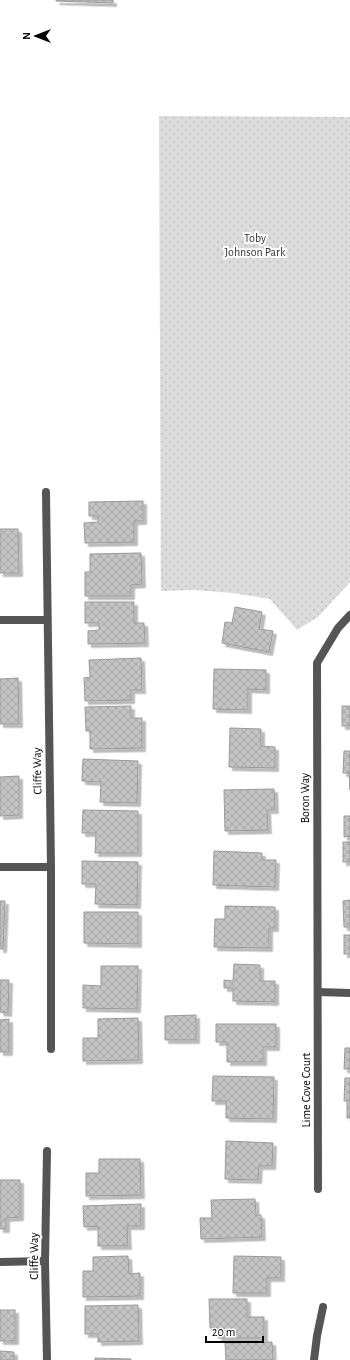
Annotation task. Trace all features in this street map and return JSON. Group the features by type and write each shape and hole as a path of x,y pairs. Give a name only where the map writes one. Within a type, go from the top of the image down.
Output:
{"street":[{"name":"Cliffe Way","path":"46,492 51,867 50,1049"},
{"name":"Boron Way","path":"318,992 317,663 319,657 338,628 350,615"},
{"path":"0,620 47,620"},
{"path":"0,867 51,867"},
{"path":"318,992 350,993"},
{"name":"Lime Cove Court","path":"318,992 318,1189"},
{"name":"Cliffe Way","path":"47,1151 45,1261 47,1360"},
{"path":"0,1262 45,1261"},
{"path":"314,1360 317,1336 324,1307"}],"green space":[{"name":"Toby Johnson Park","path":"159,116 350,117 350,582 318,617 297,630 270,599 232,593 195,590 161,591"}],"building":[{"path":"113,0 113,3 56,1"},
{"path":"143,501 143,521 134,521 134,542 85,543 84,523 98,522 98,516 89,516 89,502"},
{"path":"0,529 18,529 19,573 0,573"},
{"path":"141,553 142,584 131,585 131,596 85,596 85,572 90,572 90,554"},
{"path":"85,602 134,602 134,623 144,623 145,643 88,644 88,631 99,630 99,623 85,623"},
{"path":"235,607 262,612 259,629 273,631 269,652 222,643 225,622 232,623"},
{"path":"141,658 142,690 131,690 131,700 85,701 84,678 90,677 89,660"},
{"path":"214,669 266,670 266,690 248,689 248,710 213,709"},
{"path":"18,678 19,724 0,724 0,679"},
{"path":"131,706 131,718 142,718 142,748 90,749 90,731 86,731 85,707"},
{"path":"342,706 350,706 350,726 342,726"},
{"path":"230,728 261,729 261,746 275,747 275,768 229,767"},
{"path":"344,751 350,751 350,790 349,773 343,773"},
{"path":"83,759 138,761 137,803 100,802 101,782 82,781"},
{"path":"19,776 19,815 0,816 0,777"},
{"path":"274,789 275,810 267,810 268,830 225,831 224,790"},
{"path":"83,810 138,811 138,853 95,853 96,833 82,833"},
{"path":"344,816 350,816 350,836 344,837"},
{"path":"343,842 350,842 350,862 343,862"},
{"path":"214,851 262,853 262,860 276,860 275,887 213,885"},
{"path":"82,861 138,862 137,905 95,904 96,884 82,884"},
{"path":"350,900 350,927 344,927 343,901"},
{"path":"0,901 5,901 3,949 0,949"},
{"path":"225,906 275,907 275,928 269,928 269,948 214,947 215,919 225,919"},
{"path":"84,912 138,912 138,944 84,943"},
{"path":"344,935 350,935 350,954 344,954"},
{"path":"234,964 260,965 260,981 275,981 275,1002 233,1001 233,988 224,988 224,980 233,981"},
{"path":"101,966 138,966 137,1009 83,1008 83,985 101,986"},
{"path":"0,980 9,980 8,1013 0,1012"},
{"path":"196,1015 196,1040 165,1040 165,1016"},
{"path":"138,1018 139,1060 83,1061 83,1038 98,1038 98,1019"},
{"path":"9,1019 9,1052 0,1052 0,1020"},
{"path":"216,1024 276,1024 276,1047 263,1047 263,1062 227,1062 227,1042 216,1042"},
{"path":"345,1048 350,1048 350,1069 344,1069"},
{"path":"213,1076 274,1077 273,1119 226,1118 226,1101 212,1101"},
{"path":"345,1078 350,1078 350,1118 347,1118 347,1101 344,1101"},
{"path":"226,1141 273,1143 272,1166 259,1166 258,1180 225,1179"},
{"path":"99,1159 140,1159 141,1195 86,1196 86,1173 99,1173"},
{"path":"0,1180 20,1180 20,1217 6,1218 6,1229 0,1229"},
{"path":"255,1199 256,1215 261,1215 262,1237 201,1239 200,1218 212,1218 211,1200"},
{"path":"141,1204 141,1226 127,1226 128,1246 98,1246 98,1226 84,1227 83,1206"},
{"path":"128,1256 129,1274 140,1273 140,1296 83,1297 83,1271 93,1271 93,1257"},
{"path":"234,1256 281,1257 281,1278 267,1278 267,1293 233,1293"},
{"path":"209,1299 247,1299 247,1317 264,1317 264,1338 218,1338 218,1328 210,1328"},
{"path":"138,1305 139,1341 98,1342 98,1334 85,1334 85,1306"},
{"path":"0,1310 15,1310 15,1341 0,1341"},
{"path":"272,1342 273,1360 226,1360 225,1343"},
{"path":"0,1351 14,1352 14,1360 0,1360"},
{"path":"95,1358 131,1359 131,1360 95,1360"}]}
